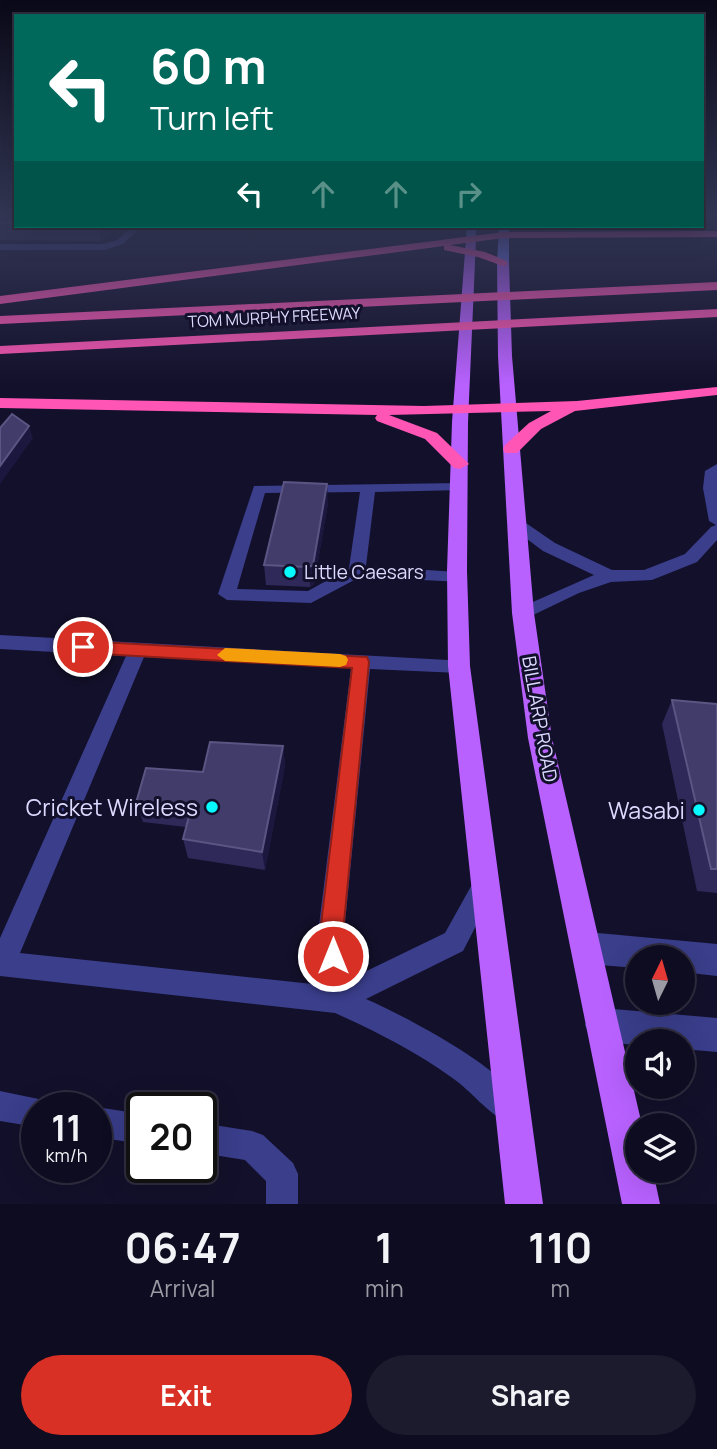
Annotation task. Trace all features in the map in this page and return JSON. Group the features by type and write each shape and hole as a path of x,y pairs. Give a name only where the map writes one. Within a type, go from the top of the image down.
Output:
{"highway":[{"path":"0,300 212,273"},
{"name":"TOM MURPHY FREEWAY","path":"0,320 717,286"},
{"name":"TOM MURPHY FREEWAY","path":"0,350 717,313"},
{"path":"0,403 461,411 577,406 717,391"},
{"path":"511,449 535,426 562,410 577,406"},
{"path":"340,411 382,418 416,428 443,445 460,475"}],"main road":[{"path":"468,273 462,359 457,578 459,666 524,1204"},
{"name":"BILL ARP ROAD","path":"503,273 505,356 523,613 540,738 641,1204"}],"street":[{"path":"587,948 717,960"},
{"path":"602,1026 717,1035"}],"lane":[{"path":"717,468 712,471 710,488 717,521"},
{"path":"457,578 358,571 311,597 227,594 259,489 368,488 460,475"},
{"path":"358,571 368,488"},
{"path":"517,524 549,547 609,576"},
{"path":"523,613 573,589 609,576 646,576 691,558 717,530"},
{"path":"0,642 459,666"},
{"path":"138,650 1,967 335,1000 386,1022 462,1067 511,1109"},
{"path":"335,1000 331,933 361,662"},
{"path":"335,1000 454,942 484,887"},
{"path":"0,1106 21,1109"},
{"path":"217,1141 252,1146 282,1174 282,1204"}],"building":[{"path":"12,414 29,426 0,466 0,428"},
{"path":"284,482 327,484 313,565 309,567 264,565"},
{"path":"672,700 717,704 717,869 711,869"},
{"name":"Cricket Wireless","path":"210,742 283,746 262,852 183,839 191,809 136,803 146,768 203,772"}],"slow traffic":[{"path":"225,655 340,660"}],"place":[{"name":"Little Caesars","path":"290,572"},
{"name":"Cricket Wireless","path":"212,807"},
{"name":"Wasabi","path":"699,810"}],"route":[{"path":"83,647 361,662 331,933 333,956"}]}
